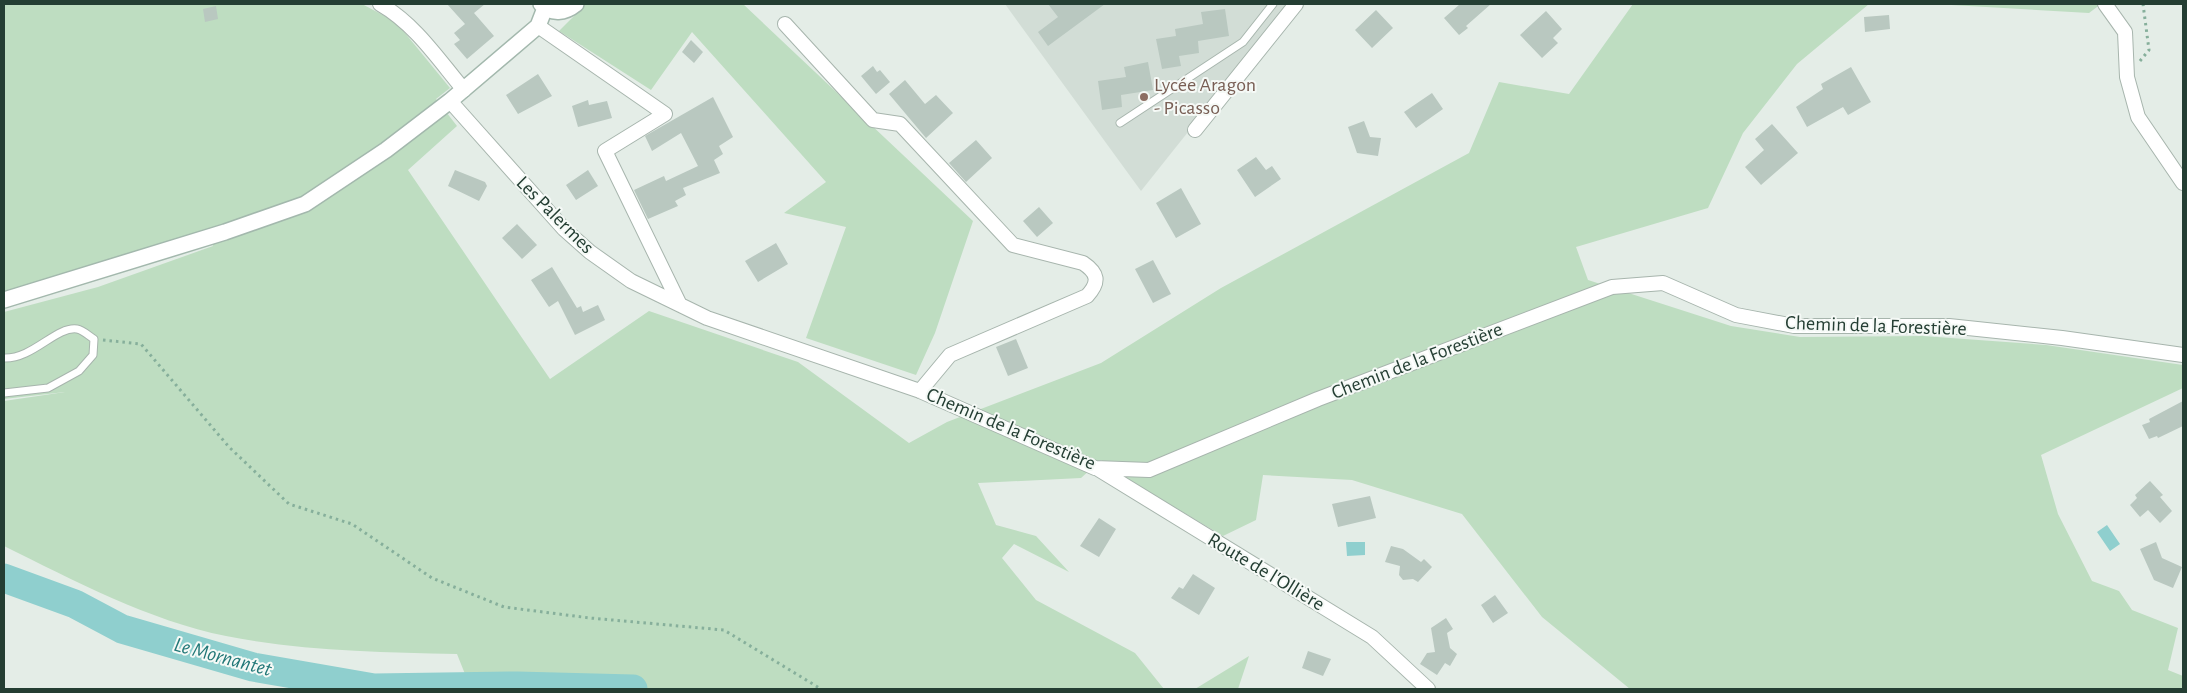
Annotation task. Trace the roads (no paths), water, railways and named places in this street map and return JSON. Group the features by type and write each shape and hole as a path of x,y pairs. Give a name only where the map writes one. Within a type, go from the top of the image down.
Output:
{"street":[{"path":"380,4 394,12 415,31 464,90"},
{"path":"4,300 225,232 305,204 386,150 464,90 538,26 543,6 562,12 576,4"},
{"path":"1195,130 1296,4"},
{"path":"2105,4 2125,32 2127,77 2138,117 2183,183"},
{"path":"785,24 873,120 900,124 1013,245 1083,263 1093,270 1097,281 1087,296 950,355 920,392"},
{"path":"538,26 665,114 605,151 680,305"},
{"name":"Les Palermes","path":"450,101 534,198 590,252 631,281 680,305"},
{"name":"Chemin de la Forestière","path":"680,305 707,318 920,392 1095,468 1149,470 1318,399 1612,287 1663,283 1736,315 1794,326 1949,326 2062,338 2183,355"},
{"name":"Route de l'Ollière","path":"1095,468 1372,637 1428,689"}],"lane":[{"path":"1120,124 1243,42 1273,4"},
{"path":"4,358 14,358 49,342 64,329 80,329 94,339 93,355 79,371 48,388 4,393"}],"water":[{"path":"2107,525 2120,544 2110,551 2097,532"},
{"path":"1346,542 1365,542 1365,555 1347,556"}],"waterway":[{"name":"Le Mornantet","path":"4,578 75,604 122,629 253,667 374,688 517,686 633,689"}],"place":[{"name":"Lycée Aragon - Picasso","path":"1144,97"}]}
